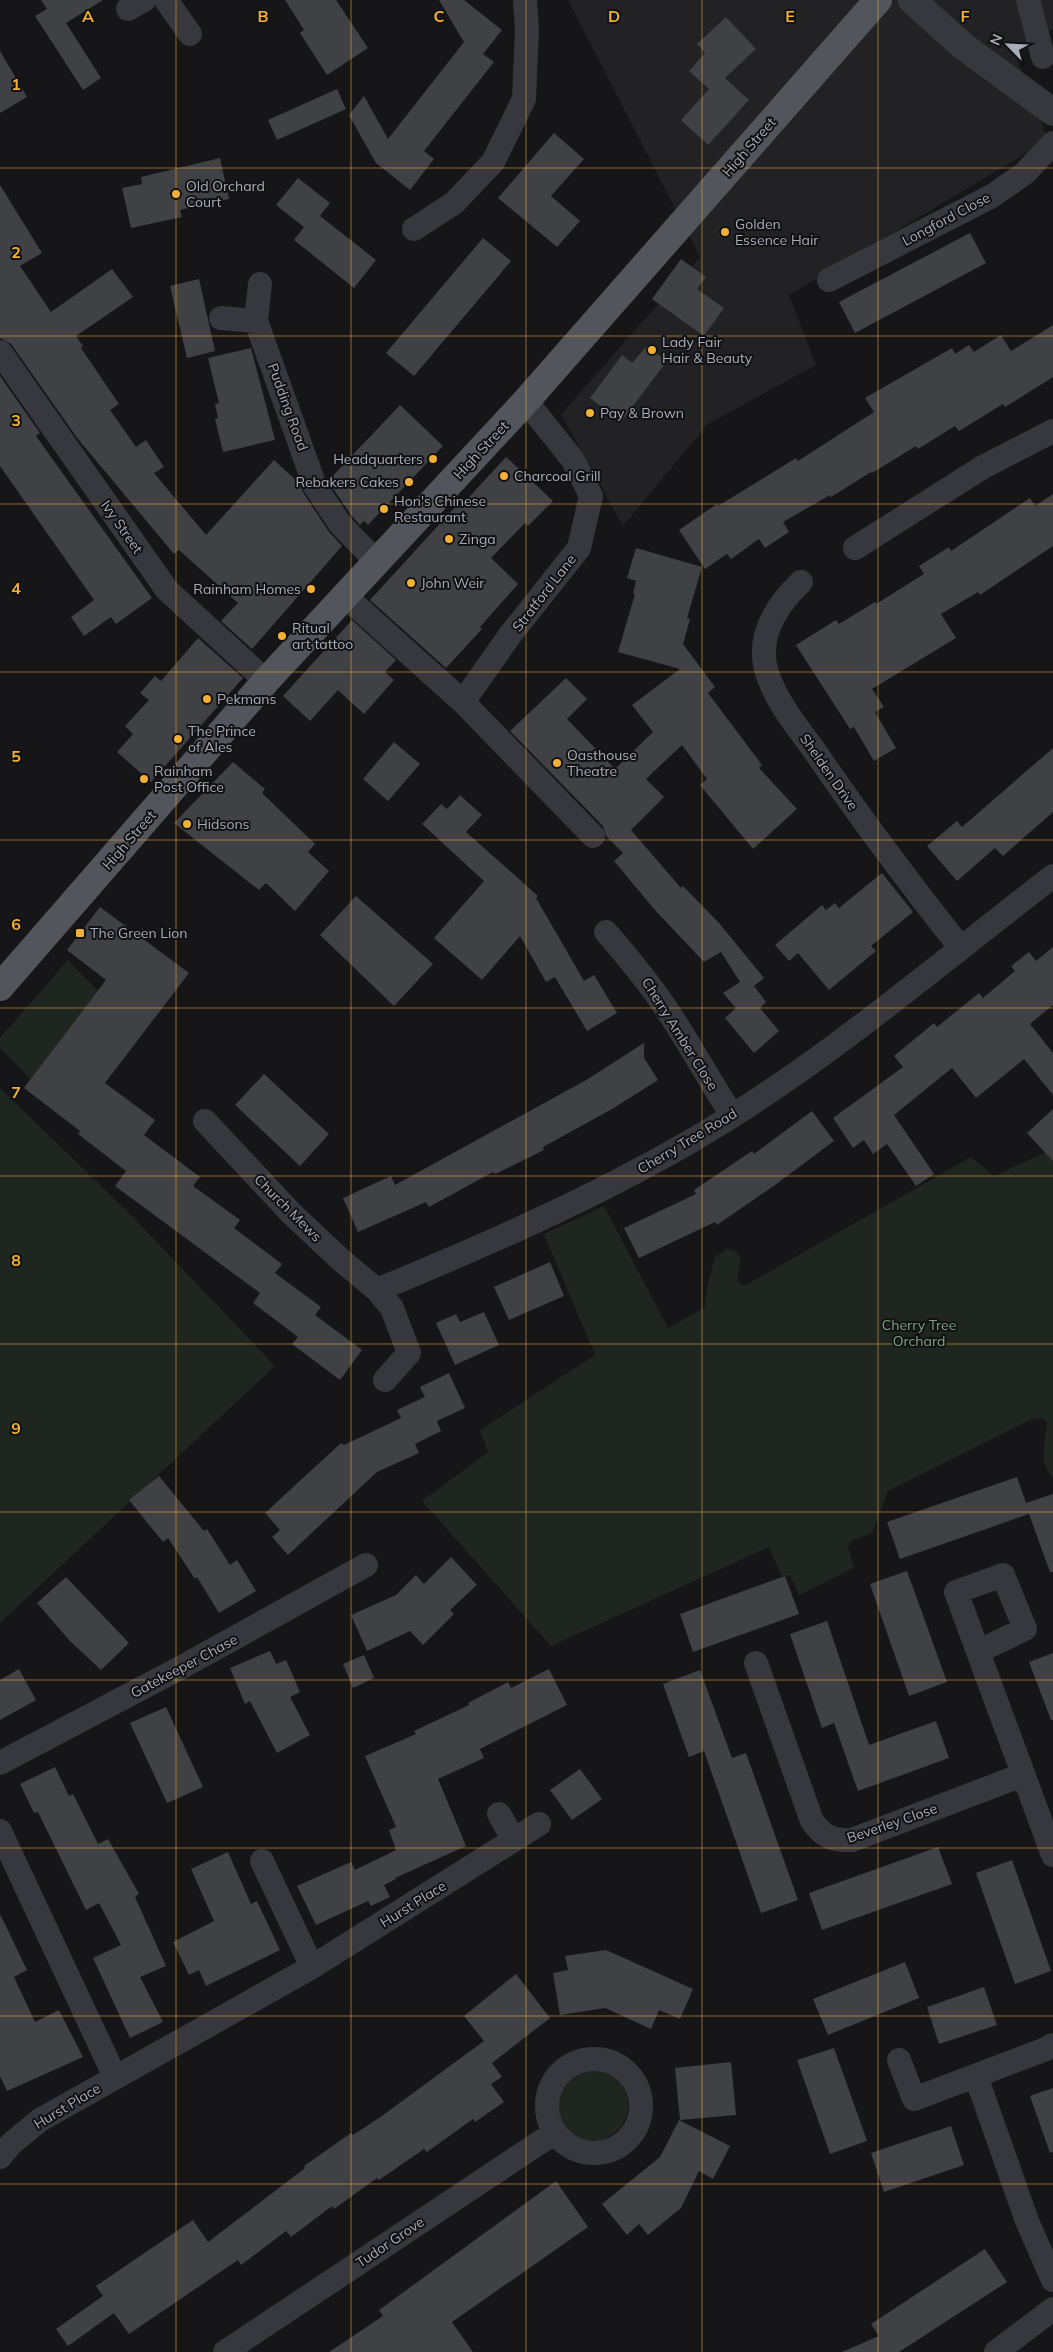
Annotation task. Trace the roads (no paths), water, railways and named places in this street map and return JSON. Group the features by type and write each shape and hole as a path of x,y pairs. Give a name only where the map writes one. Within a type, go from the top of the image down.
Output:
{"main road":[{"name":"High Street","path":"0,986 266,681 526,401 878,0"}],"street":[{"path":"166,0 190,34"},
{"path":"414,229 454,203 493,162 524,99 527,30 526,0"},
{"path":"912,0 963,46 1053,112"},
{"path":"1028,0 1043,57"},
{"name":"Longford Close","path":"828,280 992,196 1025,173 1053,143"},
{"name":"Pudding Road","path":"260,284 256,321 316,486 340,524 377,562"},
{"path":"221,318 256,321"},
{"name":"Ivy Street","path":"0,352 167,590 266,681"},
{"name":"Stratford Lane","path":"463,702 510,635 579,548 591,496 573,460 526,401"},
{"path":"855,548 983,467 1053,431"},
{"name":"Shelden Drive","path":"801,582 778,607 770,622 764,643 765,664 772,684 787,712 845,795 960,947"},
{"path":"345,596 463,702 593,836"},
{"name":"Cherry Tree Road","path":"376,1290 594,1193 692,1140 785,1081 838,1043 1053,876"},
{"name":"Cherry Amber Close","path":"606,932 636,966 664,1004 732,1115"},
{"name":"Church Mews","path":"205,1122 291,1213 376,1290"},
{"path":"376,1290 392,1308 409,1353 385,1380"},
{"name":"Gatekeeper Chase","path":"0,1763 180,1668 366,1565"},
{"path":"979,1650 1022,1775 1053,1855"},
{"name":"Beverley Close","path":"756,1663 812,1821 820,1833 830,1839 852,1840 1022,1775"},
{"path":"499,1814 514,1840"},
{"name":"Hurst Place","path":"0,2157 12,2143 40,2120 312,1967 540,1824"},
{"name":"Hurst Place","path":"0,1831 115,2077"},
{"path":"262,1861 312,1967"},
{"path":"898,2060 914,2099 1046,2050 1053,2045"},
{"path":"976,2076 1027,2221 1053,2280"},
{"name":"Tudor Grove","path":"225,2352 554,2133"},
{"path":"996,2352 1053,2309"}],"place":[{"name":"Old Orchard Court","path":"176,194"},
{"name":"Golden Essence Hair","path":"725,232"},
{"name":"Lady Fair Hair & Beauty","path":"652,350"},
{"name":"Pay & Brown","path":"590,413"},
{"name":"Headquarters","path":"433,459"},
{"name":"Charcoal Grill","path":"504,476"},
{"name":"Rebakers Cakes","path":"409,482"},
{"name":"Hon's Chinese Restaurant","path":"384,509"},
{"name":"Zinga","path":"449,539"},
{"name":"John Weir","path":"411,583"},
{"name":"Rainham Homes","path":"311,589"},
{"name":"Ritual art tattoo","path":"282,636"},
{"name":"Pekmans","path":"207,699"},
{"name":"The Prince of Ales","path":"178,739"},
{"name":"Oasthouse Theatre","path":"557,763"},
{"name":"Rainham Post Office","path":"144,779"},
{"name":"Hidsons","path":"187,824"},
{"name":"The Green Lion","path":"80,933"}],"park label":[{"name":"Cherry Tree Orchard","path":"919,1334"}]}
